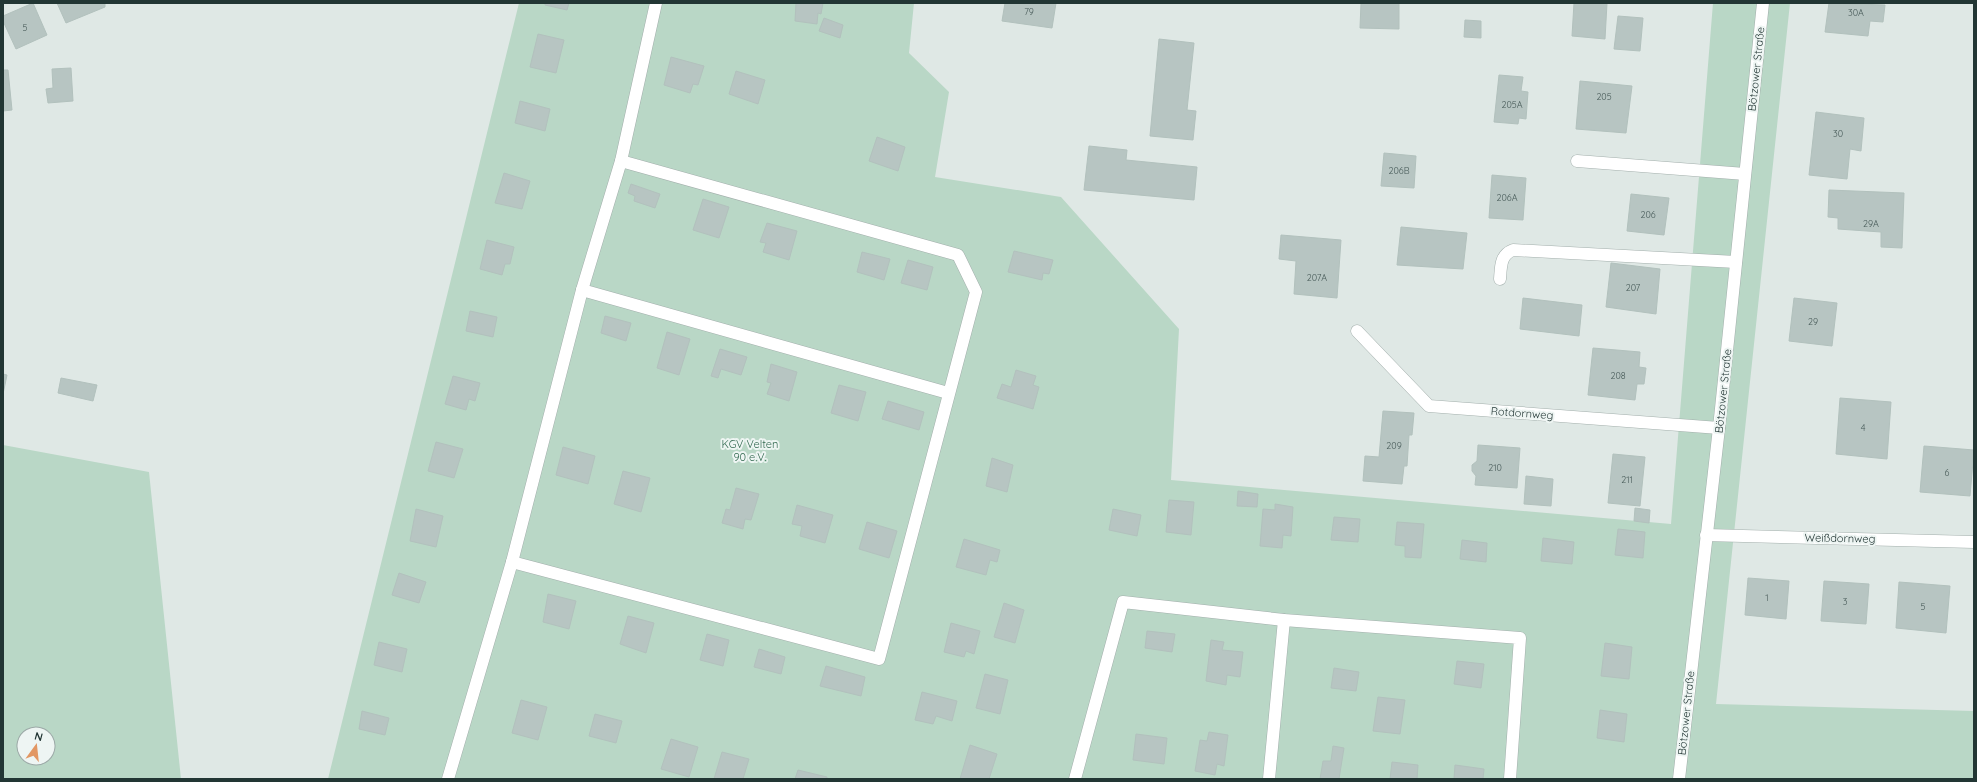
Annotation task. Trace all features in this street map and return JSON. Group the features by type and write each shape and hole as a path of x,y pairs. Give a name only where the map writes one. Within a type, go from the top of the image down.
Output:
{"street":[{"path":"448,779 512,562 582,290 620,161 656,3"},
{"name":"Bötzower Straße","path":"1679,779 1719,428 1763,3"},
{"path":"512,562 879,659 948,393 976,292 958,255 620,161"},
{"path":"1577,161 1745,174"},
{"path":"1500,279 1501,266 1504,257 1508,252 1513,250 1736,262"},
{"path":"582,290 948,393"},
{"name":"Rotdornweg","path":"1357,331 1428,406 1719,428"},
{"name":"Weißdornweg","path":"1706,535 1974,542"},
{"path":"1075,779 1123,602 1284,620 1520,638 1510,779"},
{"path":"1269,779 1284,620"}],"green space":[{"name":"KGV Velten 90 e.V.","path":"519,3 914,3 909,53 949,92 935,177 1061,197 1179,329 1171,480 1671,524 1713,3 1790,3 1716,704 1974,711 1974,779 328,779"},
{"path":"3,445 149,472 181,779 3,779"}],"building":[{"path":"33,3 47,35 16,49 3,21 3,16"},
{"path":"57,3 105,3 105,7 66,23"},
{"path":"545,3 569,3 567,10 545,5"},
{"path":"796,3 823,3 821,14 818,13 817,24 795,21"},
{"path":"1005,3 1056,3 1052,28 1002,21"},
{"path":"1361,3 1399,3 1399,29 1360,28"},
{"path":"1574,3 1607,3 1605,39 1572,36"},
{"path":"1829,3 1885,5 1883,22 1870,21 1868,36 1825,32"},
{"path":"1618,16 1643,18 1640,51 1614,49"},
{"path":"824,18 843,25 840,38 819,31"},
{"path":"1465,20 1481,21 1481,38 1464,37"},
{"path":"538,34 564,40 556,73 530,67"},
{"path":"1159,39 1194,43 1187,110 1196,111 1193,140 1150,136"},
{"path":"671,57 704,66 698,85 693,84 690,93 664,85"},
{"path":"71,68 73,101 48,103 46,89 53,88 52,69"},
{"path":"3,70 8,70 12,110 3,111"},
{"path":"736,71 765,80 758,104 729,94"},
{"path":"1499,75 1523,77 1521,91 1528,92 1526,119 1519,118 1518,124 1494,122"},
{"path":"1580,81 1632,86 1626,133 1576,129"},
{"path":"520,101 550,109 545,131 515,123"},
{"path":"1816,112 1864,118 1861,151 1850,149 1847,179 1809,175"},
{"path":"877,137 905,147 898,171 869,161"},
{"path":"1089,146 1127,150 1126,160 1197,167 1194,200 1084,190"},
{"path":"1384,153 1416,156 1414,188 1381,186"},
{"path":"504,173 530,181 522,209 495,203"},
{"path":"1492,175 1526,178 1523,220 1489,218"},
{"path":"631,184 660,194 655,208 634,201 635,196 628,193"},
{"path":"1829,190 1904,193 1902,248 1881,247 1881,232 1838,229 1838,218 1828,217"},
{"path":"1631,194 1669,198 1664,235 1627,231"},
{"path":"703,199 729,207 719,238 693,230"},
{"path":"767,223 797,231 789,260 763,252 766,243 760,242"},
{"path":"1401,227 1467,233 1463,269 1397,265"},
{"path":"1281,235 1341,240 1337,298 1294,294 1296,261 1279,259"},
{"path":"487,240 514,247 510,264 505,264 502,275 480,269"},
{"path":"1014,251 1053,260 1049,274 1043,273 1042,280 1008,272"},
{"path":"862,252 890,259 884,280 857,272"},
{"path":"908,260 933,267 927,290 901,283"},
{"path":"1611,263 1660,269 1656,314 1606,307"},
{"path":"1523,298 1582,305 1579,336 1520,329"},
{"path":"1794,298 1837,303 1832,346 1789,341"},
{"path":"470,311 497,317 493,337 466,331"},
{"path":"605,316 631,323 626,341 601,333"},
{"path":"667,332 690,339 679,375 657,368"},
{"path":"1593,348 1640,352 1639,367 1646,368 1644,384 1637,384 1635,400 1588,395"},
{"path":"720,349 747,357 741,375 721,369 718,378 711,376"},
{"path":"771,364 797,372 789,401 767,394 771,383 767,382"},
{"path":"1016,370 1036,376 1033,385 1039,387 1033,409 997,398 1002,384 1011,387"},
{"path":"3,374 7,375 3,394"},
{"path":"453,376 480,383 475,401 469,399 466,410 445,404"},
{"path":"61,378 97,385 93,401 58,393"},
{"path":"839,385 866,392 858,421 831,413"},
{"path":"1840,398 1891,402 1887,459 1836,454"},
{"path":"888,401 924,412 919,430 882,419"},
{"path":"1383,411 1414,413 1412,435 1409,435 1407,466 1404,466 1402,484 1363,481 1365,456 1379,457"},
{"path":"436,442 463,449 454,478 428,471"},
{"path":"1478,445 1520,448 1517,488 1475,485 1476,476 1472,471 1472,465 1477,461"},
{"path":"1924,446 1974,450 1970,496 1920,492"},
{"path":"563,447 595,456 588,484 556,475"},
{"path":"1613,454 1645,457 1640,506 1608,503"},
{"path":"992,458 1013,465 1007,492 986,486"},
{"path":"623,471 650,478 641,512 614,504"},
{"path":"1526,476 1553,479 1551,506 1524,504"},
{"path":"736,488 759,494 751,520 745,519 743,529 722,523 726,509 730,510"},
{"path":"1238,491 1258,494 1257,507 1237,506"},
{"path":"1169,500 1194,502 1191,535 1166,532"},
{"path":"1275,504 1293,507 1291,536 1283,535 1282,548 1260,546 1263,509 1275,510"},
{"path":"797,505 833,515 825,543 800,536 802,526 792,524"},
{"path":"1635,508 1650,510 1649,523 1634,521"},
{"path":"416,509 443,516 436,547 410,541"},
{"path":"1113,509 1141,515 1137,536 1109,530"},
{"path":"1334,517 1360,519 1358,542 1331,540"},
{"path":"867,522 897,531 889,558 859,549"},
{"path":"1397,522 1424,524 1421,558 1405,557 1405,546 1395,545"},
{"path":"1618,529 1645,532 1643,558 1615,555"},
{"path":"1543,538 1574,542 1572,564 1541,561"},
{"path":"964,539 1000,550 997,562 990,560 986,575 956,567"},
{"path":"1462,540 1487,543 1486,562 1460,559"},
{"path":"399,573 426,582 419,603 392,595"},
{"path":"1748,578 1789,581 1786,619 1745,615"},
{"path":"1824,581 1869,584 1866,624 1821,621"},
{"path":"1899,582 1950,586 1946,633 1896,628"},
{"path":"548,594 576,601 569,629 543,622"},
{"path":"1004,603 1024,610 1015,643 994,637"},
{"path":"628,616 654,623 646,653 620,644"},
{"path":"951,623 980,631 974,654 966,651 964,657 944,652"},
{"path":"1147,631 1175,634 1172,652 1145,648"},
{"path":"707,634 729,640 723,666 700,660"},
{"path":"1211,640 1224,642 1222,650 1243,652 1240,677 1227,675 1226,685 1206,681"},
{"path":"379,642 407,649 402,672 374,665"},
{"path":"1605,643 1632,647 1629,679 1601,676"},
{"path":"759,649 785,657 781,674 754,667"},
{"path":"1457,661 1484,664 1481,688 1454,684"},
{"path":"826,666 865,677 861,696 820,686"},
{"path":"1334,668 1359,672 1356,691 1331,688"},
{"path":"985,674 1008,680 1000,714 976,708"},
{"path":"922,692 957,701 952,721 936,716 933,724 915,720"},
{"path":"1378,697 1405,700 1400,734 1373,731"},
{"path":"521,700 547,707 538,740 512,733"},
{"path":"1600,710 1627,714 1624,742 1597,738"},
{"path":"362,711 389,718 385,735 359,729"},
{"path":"595,714 622,721 616,743 589,736"},
{"path":"1209,732 1228,735 1224,766 1217,764 1215,775 1195,771 1200,740 1207,741"},
{"path":"1136,734 1167,738 1164,764 1133,760"},
{"path":"671,739 698,747 689,777 661,769"},
{"path":"970,745 997,754 989,779 960,779"},
{"path":"1333,746 1344,748 1339,779 1320,779 1323,761 1331,761"},
{"path":"722,752 749,759 743,779 714,779"},
{"path":"1392,762 1418,765 1417,779 1390,779"},
{"path":"1455,765 1484,769 1483,779 1454,779"},
{"path":"798,770 827,777 827,779 795,779"}]}
